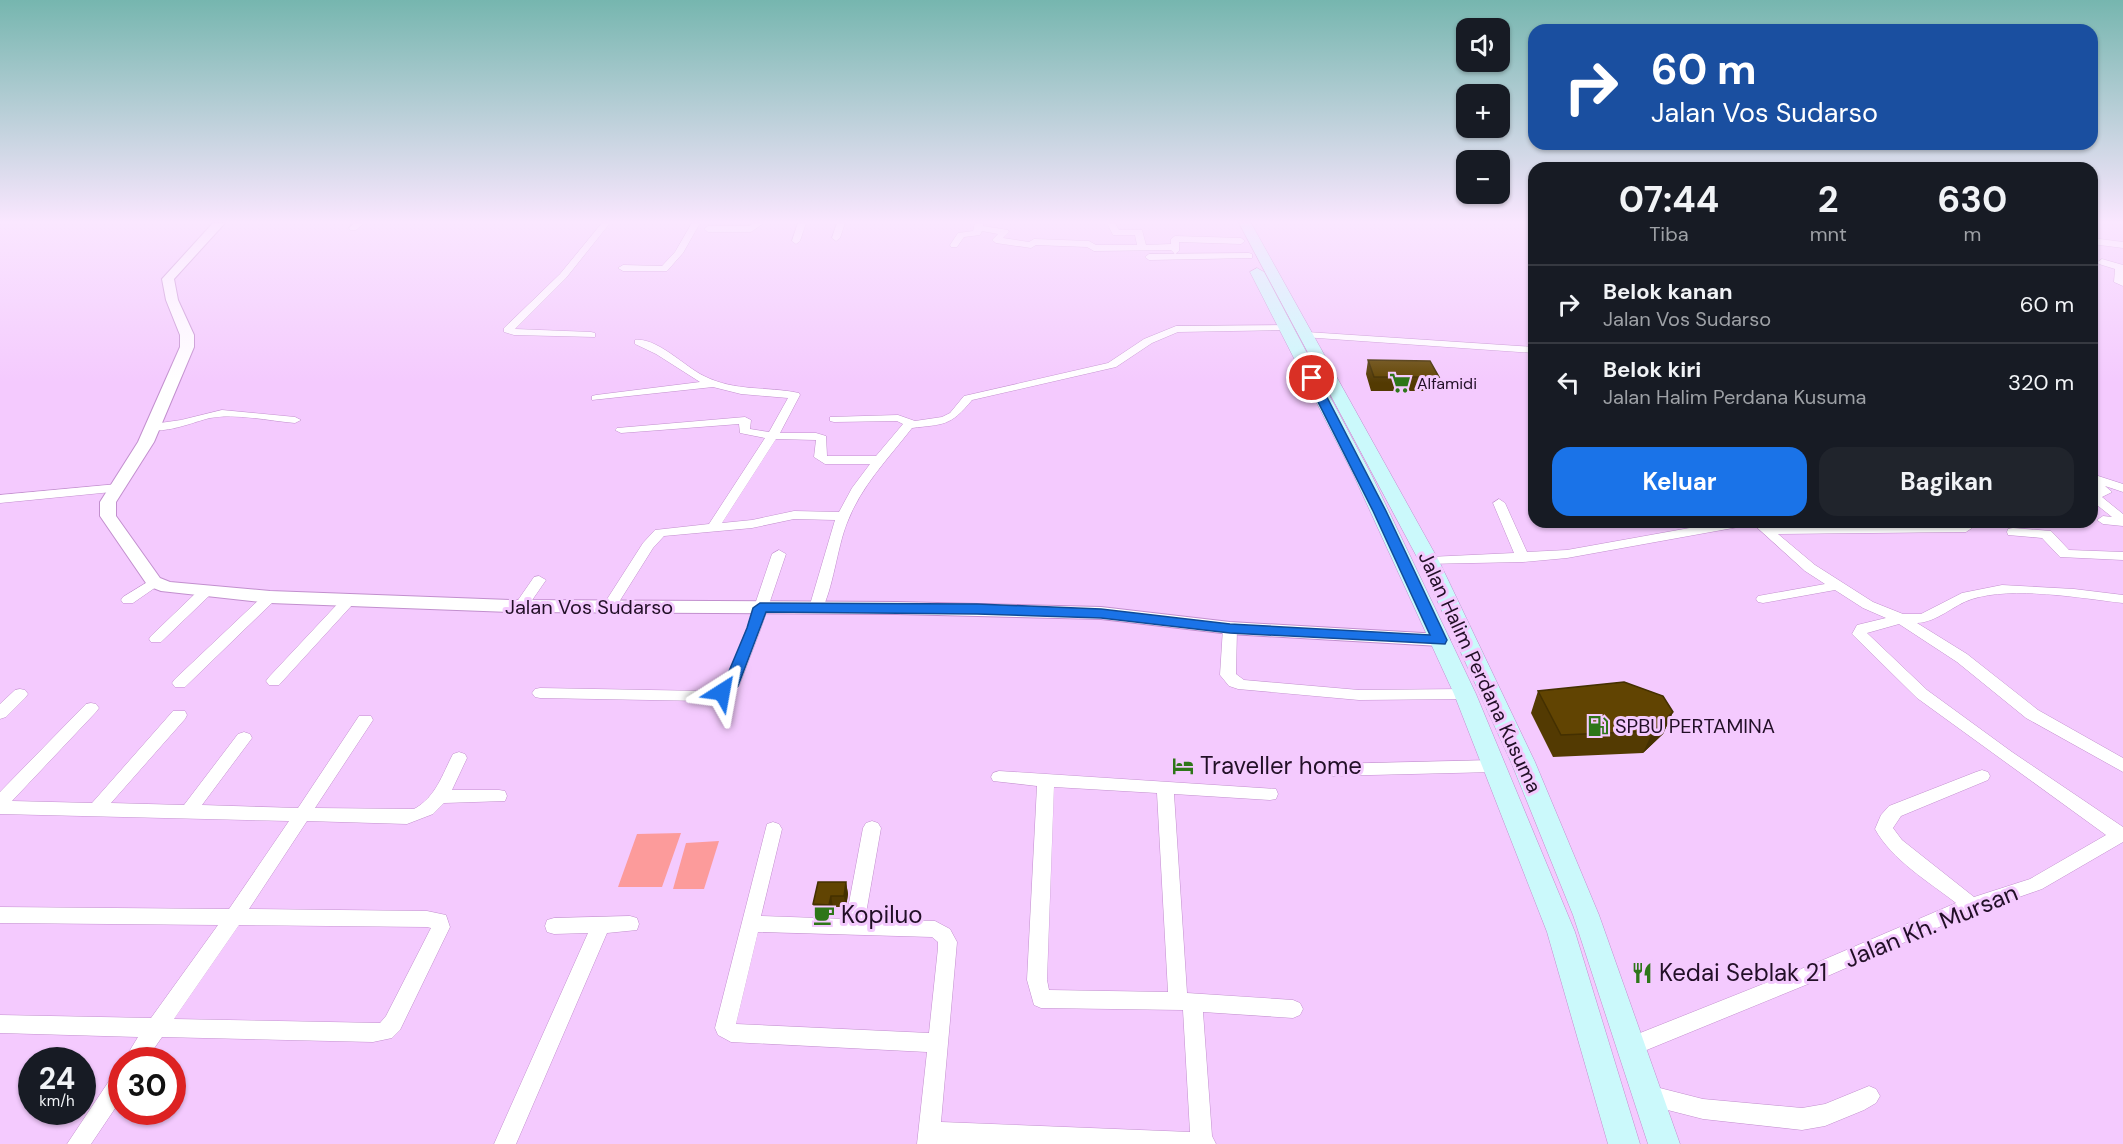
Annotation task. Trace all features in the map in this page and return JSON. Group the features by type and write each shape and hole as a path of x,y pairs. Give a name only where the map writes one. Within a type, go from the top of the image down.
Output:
{"main road":[{"name":"Jalan Halim Perdana Kusuma","path":"1259,276 1320,395 1354,442 1429,561 1542,806 1586,915 1664,1144"},
{"name":"Jalan Halim Perdana Kusuma","path":"1275,276 1340,394 1354,442 1380,511 1464,694 1561,932 1624,1144"},
{"path":"1320,395 1340,394"}],"street":[{"path":"128,600 142,588 154,582 108,516 108,502 153,427 188,340 172,300 168,279 170,276"},
{"path":"563,276 508,330 591,335"},
{"path":"816,608 843,516 859,486 908,425 945,420 954,415 968,398 1112,365 1148,341 1176,330 1286,328"},
{"path":"1307,335 1528,350"},
{"path":"639,342 654,346 692,374 716,384 760,393 795,395 772,436 712,529"},
{"path":"596,398 716,384"},
{"path":"153,427 183,423 222,413 295,420"},
{"path":"834,419 891,417 914,424"},
{"path":"621,430 744,420 744,431 772,436 822,438 820,457 825,460 878,460"},
{"path":"2098,481 2123,488"},
{"path":"2098,485 2106,492 2098,494"},
{"path":"0,499 118,488"},
{"path":"2098,500 2123,521"},
{"path":"1499,503 1523,558"},
{"path":"609,607 648,546 660,533 752,524 801,514 843,516"},
{"path":"2103,520 2123,521"},
{"path":"1429,561 1523,558 1576,553 1711,528"},
{"path":"1763,528 1810,568 1868,605 1901,619 1962,658 2032,714 2123,766"},
{"path":"2013,532 2046,534 2066,554 2123,556"},
{"path":"540,693 705,696 722,692 731,686 779,554"},
{"path":"521,606 539,580"},
{"name":"Jalan Vos Sudarso","path":"154,582 166,587 206,592 348,601 521,606 986,609 1101,614 1230,628 1440,640"},
{"path":"1763,598 1820,590 1836,585"},
{"path":"2121,835 2006,756 1922,694 1859,634 1862,628 1901,619 1924,618 1967,596 2002,589 2074,593 2123,599"},
{"path":"156,639 206,592"},
{"path":"180,682 270,597"},
{"path":"274,681 348,601"},
{"path":"1230,628 1228,675 1234,682 1243,685 1359,694 1464,694"},
{"path":"0,713 20,694"},
{"path":"0,805 91,708"},
{"path":"96,810 179,715"},
{"path":"143,1047 234,917 364,720"},
{"path":"188,812 244,738"},
{"path":"0,805 96,810 407,817 423,813 441,797 459,758"},
{"path":"1330,770 1494,766"},
{"path":"1972,906 1896,845 1884,829 1887,820 1895,811 1982,776"},
{"path":"999,777 1270,794"},
{"path":"1046,781 1036,980 1041,999 1185,1002 1293,1009"},
{"path":"750,924 935,930 944,934 948,940 948,948 929,1138 1203,1144 1185,1002 1165,787"},
{"path":"441,797 499,796"},
{"path":"854,927 872,828"},
{"path":"773,829 725,1028 731,1033 938,1043"},
{"name":"Jalan Kh. Mursan","path":"1632,1046 1972,906 2036,884 2121,835"},
{"path":"0,915 428,919 439,921 441,927 393,1023 385,1031 373,1033 0,1024"},
{"path":"554,926 630,924"},
{"path":"505,1144 601,925"},
{"path":"1648,1095 1704,1109 1802,1119 1825,1115 1869,1096"},
{"path":"78,1144 108,1100"}],"shaded area":[{"path":"681,833 662,887 618,887 637,834"},
{"path":"719,841 704,889 673,889 686,843"}],"building":[{"path":"1368,360 1430,361 1439,377 1374,377"},
{"path":"1624,682 1663,696 1673,712 1653,731 1561,735 1538,691"},
{"path":"818,882 846,882 844,896 831,896 829,905 813,904"}],"place":[{"name":"Alfamidi","path":"1400,383"},
{"name":"SPBU PERTAMINA","path":"1598,726"},
{"name":"Traveller home","path":"1183,766"},
{"name":"Kopiluo","path":"824,915"},
{"name":"Kedai Seblak 21","path":"1642,973"}],"route":[{"path":"722,692 731,686 760,608 977,609 1101,614 1230,628 1440,640 1380,511 1312,378"}]}
